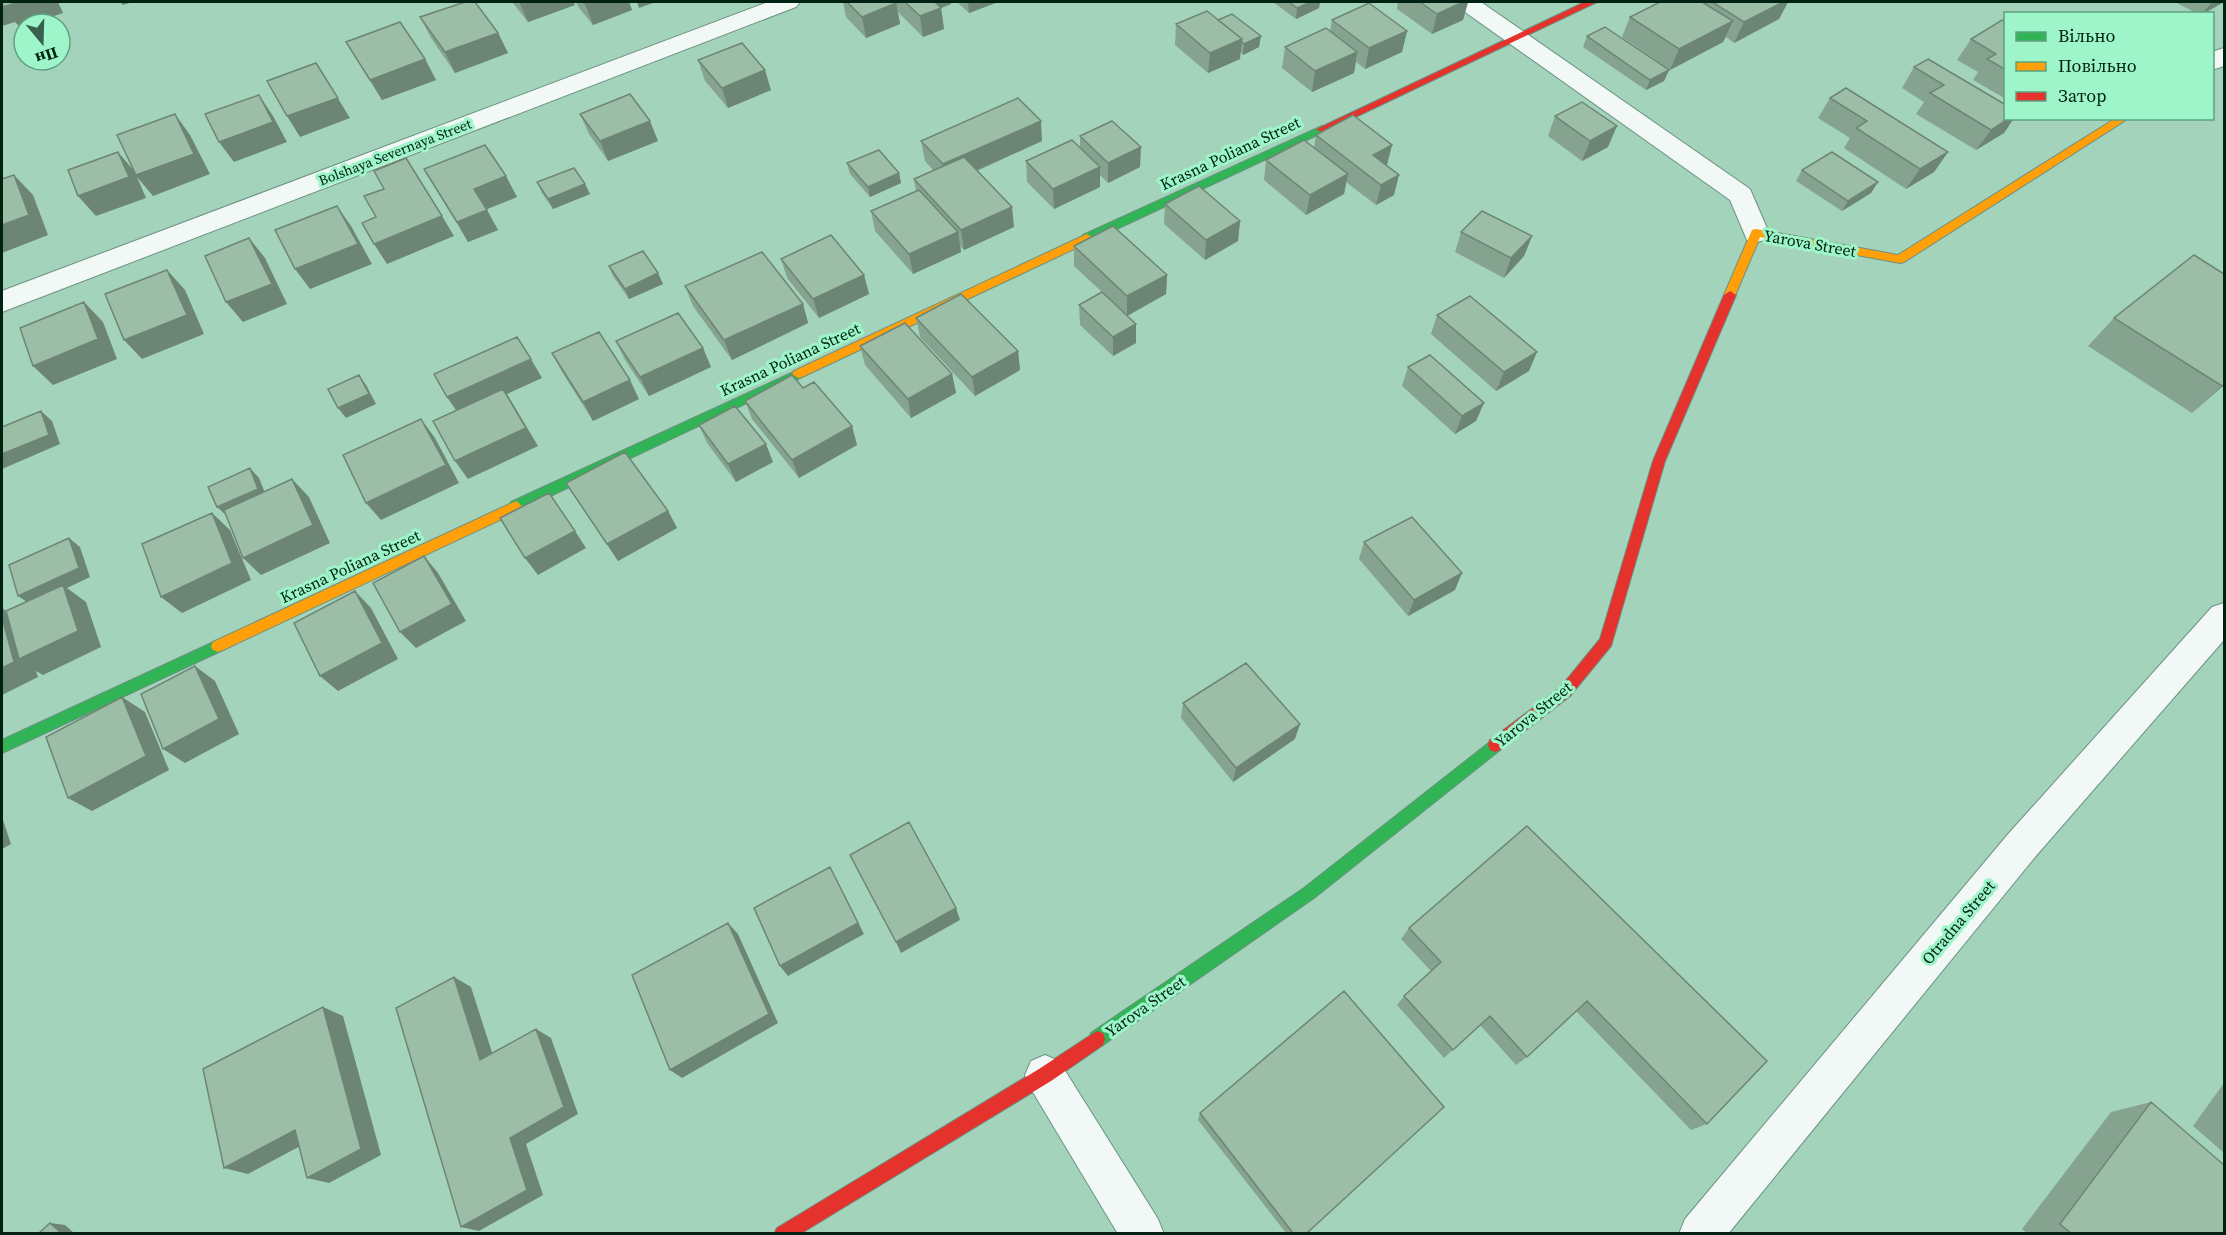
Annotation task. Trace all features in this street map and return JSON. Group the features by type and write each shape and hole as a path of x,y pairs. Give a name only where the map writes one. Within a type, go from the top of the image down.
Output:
{"street":[{"name":"Bolshaya Severnaya Street","path":"2,302 788,2"},
{"path":"1466,2 1741,195 1756,233"},
{"name":"Krasna Poliana Street","path":"2,747 1592,2"},
{"name":"Yarova Street","path":"783,1233 1046,1075 1309,893 1417,805 1565,692 1606,642 1659,461 1756,233 1900,259 2121,120"},
{"name":"Otradna Street","path":"1700,1233 2022,845 2224,617"},
{"path":"1046,1075 1143,1233"}],"building":[{"path":"2,2 19,2 3,7"},
{"path":"465,2 475,2 498,33 445,52 420,17"},
{"path":"847,2 894,2 896,3 862,17"},
{"path":"905,2 935,2 941,8 920,16"},
{"path":"1289,2 1311,2 1297,8"},
{"path":"1420,2 1463,2 1437,14"},
{"path":"1660,2 1702,2 1733,21 1679,49 1630,17"},
{"path":"1712,2 1783,2 1744,22"},
{"path":"1369,3 1407,31 1369,48 1332,20"},
{"path":"1207,11 1242,39 1210,53 1176,24"},
{"path":"1232,14 1261,36 1244,44 1242,39 1218,20"},
{"path":"2002,20 2004,21 2004,69 1987,59 1996,54 1971,39"},
{"path":"400,22 425,59 370,80 346,42"},
{"path":"1605,27 1669,70 1650,80 1587,36"},
{"path":"1326,28 1357,52 1315,71 1285,47"},
{"path":"742,43 765,70 722,88 698,60"},
{"path":"1928,59 2004,104 2004,120 2006,120 1991,130 1930,93 1944,85 1914,67"},
{"path":"316,63 338,98 287,116 267,81"},
{"path":"1846,88 1948,152 1920,169 1856,128 1867,121 1830,98"},
{"path":"630,94 650,121 600,141 580,114"},
{"path":"259,95 273,122 219,142 205,114"},
{"path":"1018,98 1041,121 943,164 921,141"},
{"path":"1582,102 1617,126 1590,141 1555,116"},
{"path":"175,114 194,154 136,175 117,135"},
{"path":"1353,115 1392,145 1373,155 1399,175 1381,185 1316,135"},
{"path":"1112,121 1141,147 1108,163 1080,136"},
{"path":"1072,140 1100,167 1053,189 1026,161"},
{"path":"1304,140 1348,174 1310,195 1266,160"},
{"path":"485,145 506,176 474,189 487,210 457,222 424,169"},
{"path":"879,150 899,173 868,187 847,163"},
{"path":"118,152 129,177 78,196 68,170"},
{"path":"1832,152 1878,182 1848,201 1802,170"},
{"path":"964,157 1012,207 961,230 914,179"},
{"path":"406,158 442,216 374,244 362,223 376,217 364,196 384,189 374,171"},
{"path":"574,168 585,184 548,199 537,182"},
{"path":"14,175 29,215 2,225 2,179"},
{"path":"1199,186 1240,221 1206,240 1165,204"},
{"path":"919,190 958,232 909,254 871,211"},
{"path":"337,206 358,244 295,269 275,230"},
{"path":"1482,211 1532,236 1511,258 1461,232"},
{"path":"1113,226 1167,275 1127,296 1074,246"},
{"path":"831,235 864,275 813,299 781,259"},
{"path":"249,238 272,284 226,302 205,256"},
{"path":"643,251 658,273 625,289 609,266"},
{"path":"762,252 803,304 724,340 685,286"},
{"path":"2194,255 2224,274 2224,384 2222,386 2114,318"},
{"path":"167,270 187,315 124,340 105,294"},
{"path":"1102,292 1136,324 1113,337 1079,305"},
{"path":"961,294 1018,351 972,377 916,318"},
{"path":"1470,296 1537,352 1504,372 1437,315"},
{"path":"84,302 98,339 33,366 20,328"},
{"path":"678,313 703,348 640,377 616,341"},
{"path":"905,323 952,374 908,399 860,346"},
{"path":"599,332 630,380 583,402 552,353"},
{"path":"517,337 531,359 447,397 434,374"},
{"path":"1430,355 1484,403 1462,416 1408,367"},
{"path":"359,375 369,394 338,408 328,389"},
{"path":"792,375 803,388 814,382 852,426 792,460 745,401"},
{"path":"503,389 526,428 455,461 433,421"},
{"path":"735,406 766,444 728,464 699,425"},
{"path":"41,411 49,435 2,454 2,427"},
{"path":"421,419 446,465 366,503 343,455"},
{"path":"625,452 668,511 607,544 566,483"},
{"path":"250,468 258,489 217,507 208,487"},
{"path":"292,479 313,525 243,558 224,510"},
{"path":"549,493 575,531 525,558 500,518"},
{"path":"212,513 232,563 161,597 142,544"},
{"path":"1412,517 1462,573 1414,600 1364,542"},
{"path":"69,538 79,568 18,596 9,565"},
{"path":"424,556 452,604 400,632 373,583"},
{"path":"63,585 78,631 19,659 6,611"},
{"path":"355,591 382,643 320,676 294,623"},
{"path":"2,617 14,662 2,668"},
{"path":"1246,663 1300,724 1236,768 1183,703"},
{"path":"195,666 219,719 163,749 141,694"},
{"path":"122,697 146,756 68,798 46,737"},
{"path":"909,822 956,908 896,942 850,855"},
{"path":"1527,826 1767,1061 1707,1124 1587,1001 1527,1057 1490,1016 1453,1050 1404,996 1441,962 1409,928"},
{"path":"830,867 858,923 780,966 754,908"},
{"path":"728,923 769,1014 670,1070 632,975"},
{"path":"454,977 480,1060 536,1029 564,1107 510,1138 527,1190 461,1227 396,1008"},
{"path":"1344,991 1444,1107 1307,1233 1293,1233 1200,1113"},
{"path":"323,1007 361,1149 307,1178 295,1130 224,1168 203,1069"},
{"path":"2151,1102 2224,1165 2224,1233 2071,1233 2060,1224"},
{"path":"50,1223 61,1233 39,1233"}],"traffic: fast":[{"path":"1087,238 1322,129"},
{"path":"516,506 798,374"},
{"path":"2,747 218,646"},
{"path":"1097,1039 1309,893 1495,745"}],"traffic: slow":[{"path":"1730,295 1756,233 1900,259 2121,120"},
{"path":"798,374 1087,238"},
{"path":"218,646 516,506"}],"traffic: jam":[{"path":"1322,129 1592,2"},
{"path":"1495,745 1565,692 1606,642 1659,461 1730,295"},
{"path":"783,1234 1045,1075 1097,1039"}]}
